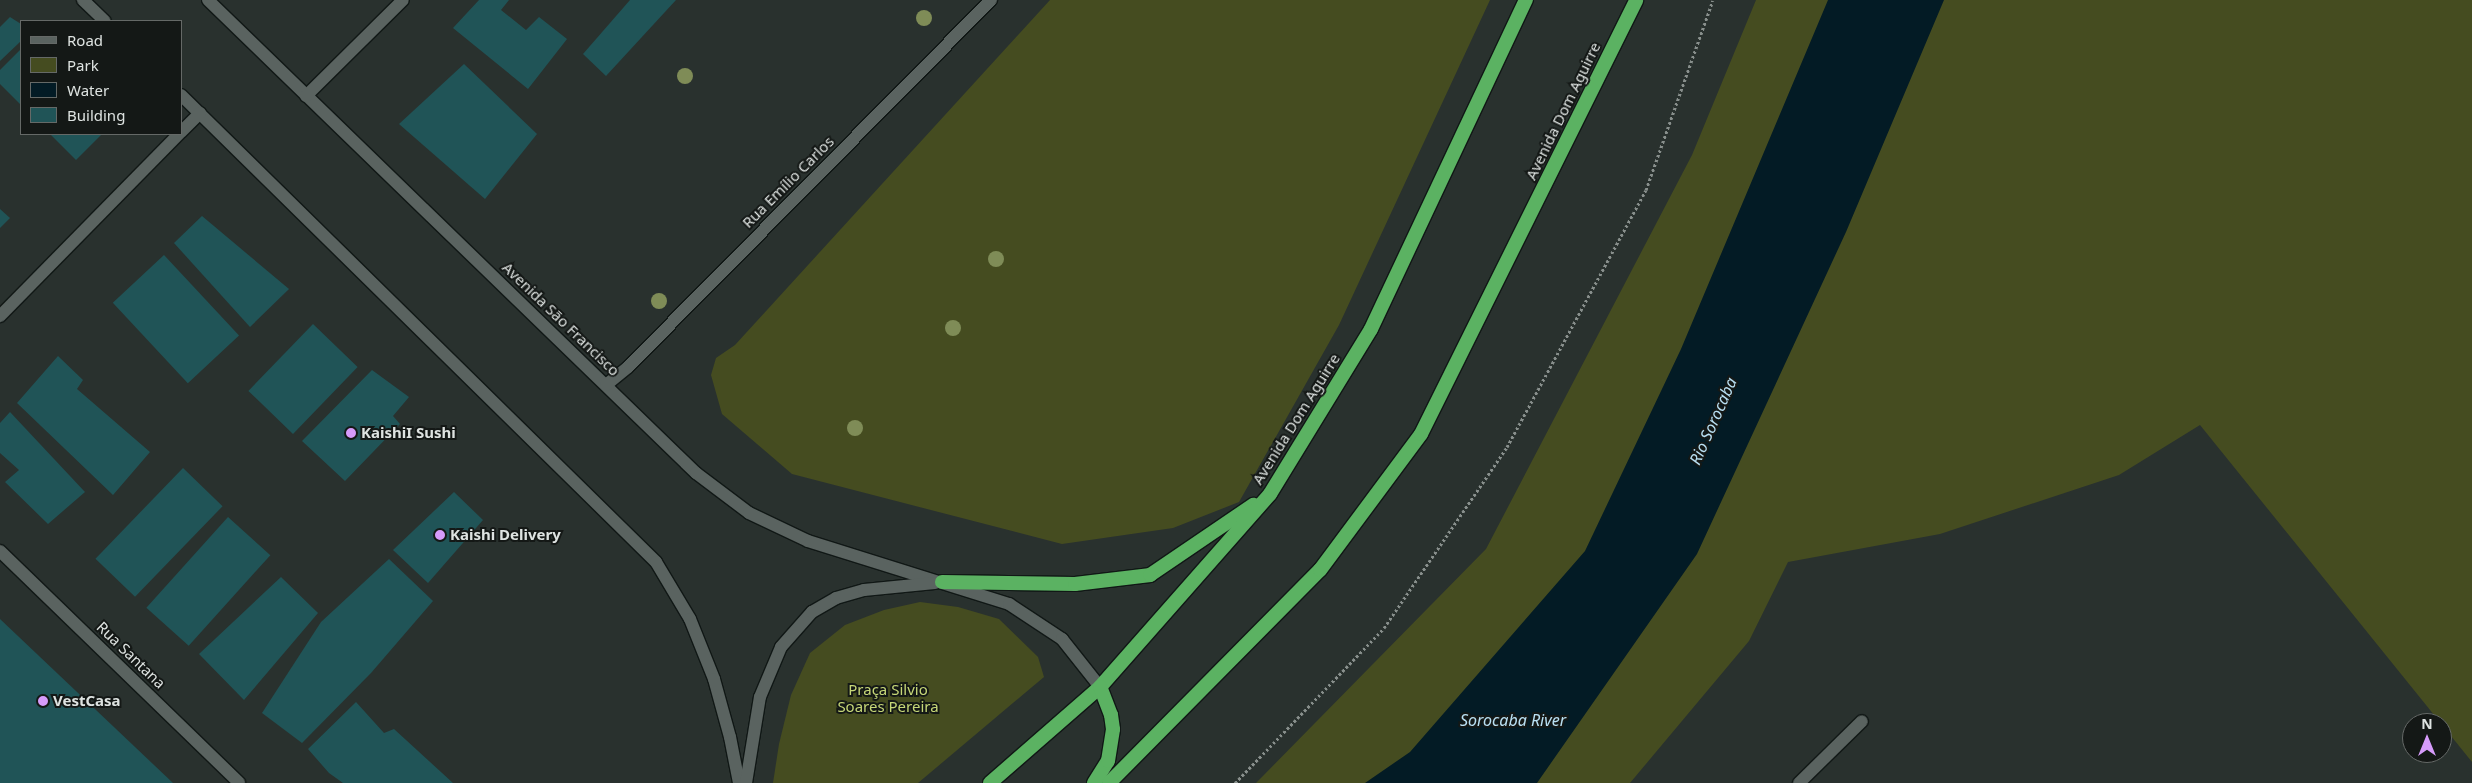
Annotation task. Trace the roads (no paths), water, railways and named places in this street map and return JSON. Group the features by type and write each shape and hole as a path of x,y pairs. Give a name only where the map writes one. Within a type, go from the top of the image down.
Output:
{"highway":[{"name":"Avenida Dom Aguirre","path":"990,783 1100,687 1270,494 1371,329 1526,0"},
{"name":"Avenida Dom Aguirre","path":"1109,783 1320,570 1421,434 1636,0"},
{"path":"942,582 1075,584 1150,575 1270,494"},
{"path":"1094,783 1108,761 1113,729 1111,715 1100,687"}],"street":[{"path":"83,0 104,20"},
{"name":"Avenida São Francisco","path":"208,0 645,426 696,473 749,513 808,541 1009,604 1062,639 1100,687"},
{"path":"306,96 403,0"},
{"name":"Rua Emílio Carlos","path":"606,386 635,360 991,0"},
{"path":"182,96 656,562 690,619 714,679 730,737 738,783"},
{"path":"182,131 200,113"},
{"path":"0,316 178,135"},
{"name":"Rua Santana","path":"0,551 239,783"},
{"path":"746,783 760,697 781,647 812,612 836,598 864,590 942,582"},
{"path":"1799,783 1862,721"}],"water":[{"name":"Sorocaba River","path":"1828,0 1944,0 1846,232 1697,554 1537,783 1365,783 1410,752 1585,551 1681,349"}],"place":[{"name":"KaishiI Sushi","path":"351,433"},
{"name":"Kaishi Delivery","path":"440,535"},
{"name":"VestCasa","path":"43,701"}],"water label":[{"name":"Rio Sorocaba","path":"1713,421"}],"park label":[{"name":"Praça Silvio Soares Pereira","path":"888,698"}]}
